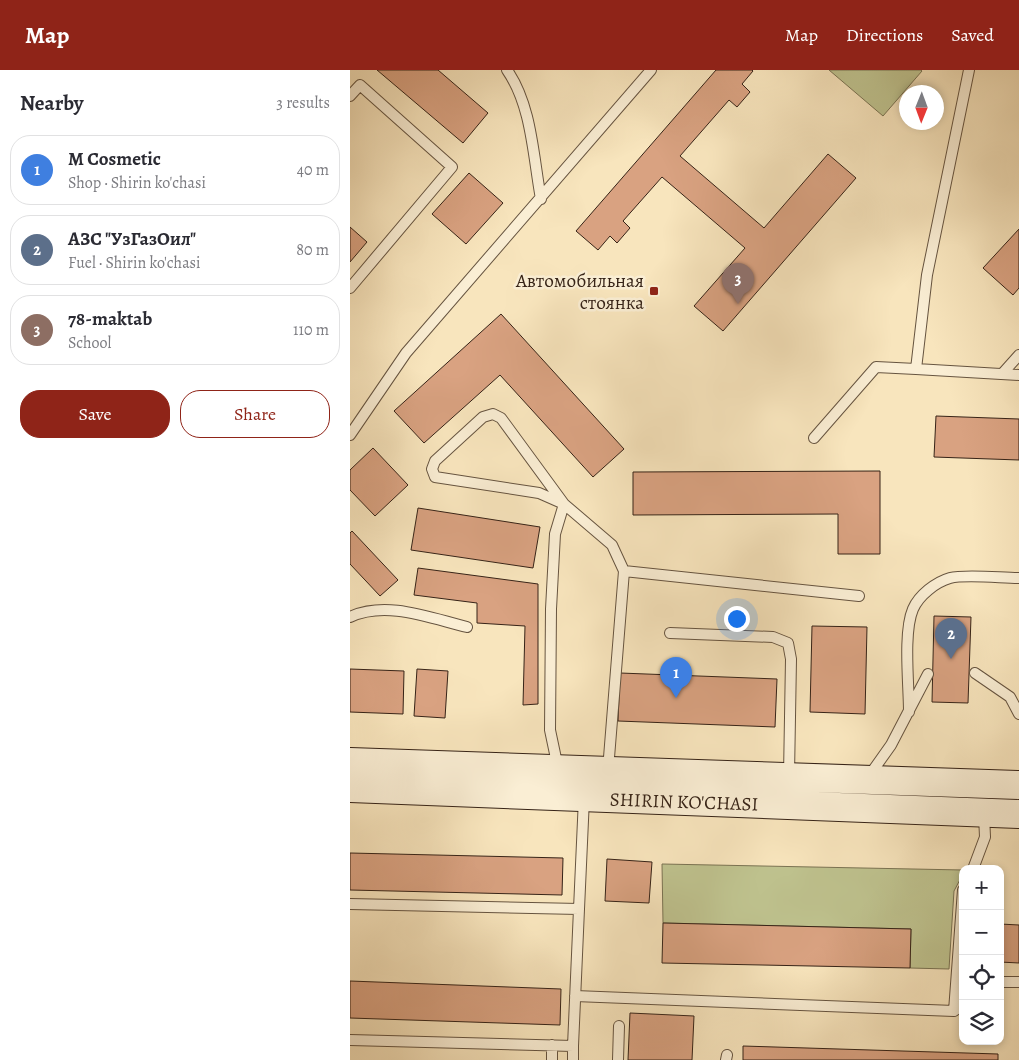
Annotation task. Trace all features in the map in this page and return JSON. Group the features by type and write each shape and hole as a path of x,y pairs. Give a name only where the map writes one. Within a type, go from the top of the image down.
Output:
{"main road":[{"name":"SHIRIN KO'CHASI","path":"350,762 558,783"},
{"name":"SHIRIN KO'CHASI","path":"596,784 789,776 1019,785"},
{"name":"SHIRIN KO'CHASI","path":"350,788 558,783 596,784 1019,814"}],"lane":[{"path":"507,70 517,86 525,108 541,199"},
{"path":"350,435 406,353 652,70"},
{"path":"916,369 927,275 969,70"},
{"path":"350,96 360,85 452,167 350,288"},
{"path":"1002,374 1019,355"},
{"path":"814,438 876,367 1019,375"},
{"path":"564,504 539,493 435,477 432,469 435,461 483,417 493,414 501,418 564,504 612,545 624,571 580,910 573,1060"},
{"path":"558,783 550,730 551,609 555,534 564,504"},
{"path":"624,571 859,596"},
{"path":"909,712 909,624 913,608 922,595 935,585 951,578 1019,578"},
{"path":"350,617 360,612 378,610 400,611 467,627"},
{"path":"670,633 772,637 788,643 791,658 789,776"},
{"path":"975,673 1010,697 1019,714"},
{"path":"866,780 891,745 928,674"},
{"path":"974,865 985,837 984,813"},
{"path":"350,904 580,910"},
{"path":"954,1011 962,910"},
{"path":"1004,982 1019,982"},
{"path":"575,996 954,1011 959,1008"},
{"path":"618,1060 619,1026"},
{"path":"350,1040 573,1046"},
{"path":"552,1045 552,1060"}],"green space":[{"path":"829,70 921,70 910,85 899,85 899,98 883,116"},
{"path":"662,864 959,870 959,882 954,891 949,969 910,968 911,929 663,923"}],"building":[{"path":"377,70 438,70 488,113 463,143"},
{"path":"716,70 752,70 742,84 750,92 737,107 729,100 680,156 764,228 828,154 856,178 723,331 694,306 745,248 662,177 623,221 630,228 617,243 610,236 598,250 576,231"},
{"path":"469,173 503,203 466,244 432,214"},
{"path":"350,227 367,242 350,262"},
{"path":"1019,229 1019,288 1013,295 983,268"},
{"path":"501,314 624,449 593,477 500,375 424,443 394,411"},
{"path":"936,416 1019,419 1019,460 934,457"},
{"path":"373,448 408,485 375,516 350,490 350,470"},
{"path":"880,471 880,554 838,554 838,514 633,515 633,472"},
{"path":"418,508 540,527 533,568 411,550"},
{"path":"352,531 398,580 380,596 350,564 350,533"},
{"path":"418,568 538,584 538,704 523,705 525,626 477,623 477,603 414,595"},
{"path":"934,616 971,617 968,703 932,702"},
{"path":"812,626 867,627 865,714 810,712"},
{"path":"350,669 404,671 403,714 350,712"},
{"path":"417,669 448,671 445,718 414,716"},
{"path":"620,673 777,679 775,727 618,721"},
{"path":"350,853 563,858 562,895 350,890"},
{"path":"607,859 652,862 649,903 605,901"},
{"path":"663,923 911,929 910,968 662,963"},
{"path":"1004,924 1019,925 1019,963 1004,962"},
{"path":"350,981 561,989 560,1025 350,1018"},
{"path":"630,1013 694,1016 692,1060 628,1060"},
{"path":"743,1046 998,1054 998,1060 743,1060"}],"place":[{"name":"Автомобильная стоянка","path":"654,291"},
{"name":"78-maktab","path":"738,304"},
{"name":"АЗС \"УзГазОил\"","path":"951,659"},
{"name":"M Cosmetic","path":"676,698"}]}
